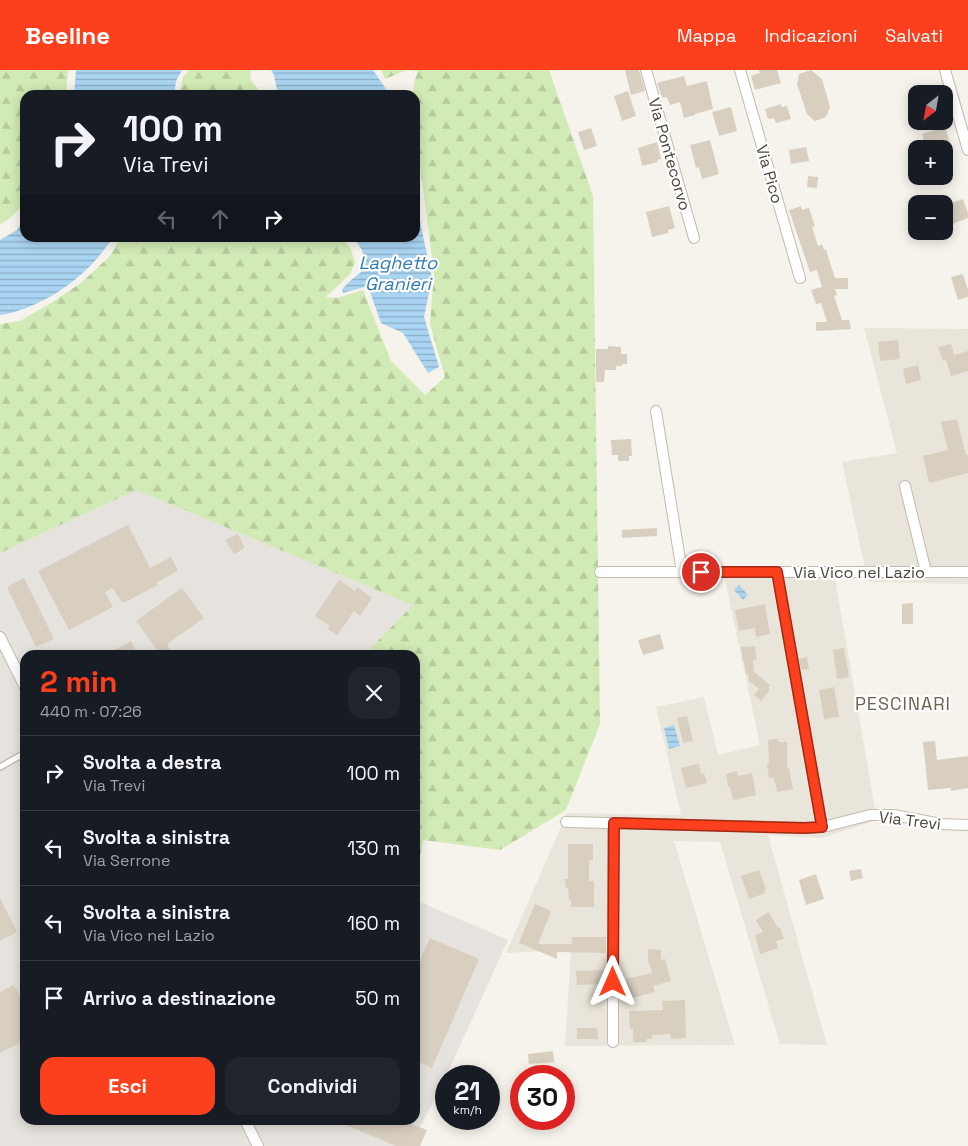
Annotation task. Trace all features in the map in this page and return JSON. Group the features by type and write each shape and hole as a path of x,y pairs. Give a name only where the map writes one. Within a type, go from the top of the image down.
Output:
{"street":[{"name":"Via Pontecorvo","path":"646,70 694,238"},
{"name":"Via Pico","path":"740,70 800,278"},
{"path":"945,70 968,150"},
{"path":"656,410 682,572"},
{"path":"905,486 926,572"},
{"name":"Via Vico nel Lazio","path":"600,572 968,572"},
{"path":"777,572 822,827"},
{"path":"0,637 20,677"},
{"name":"Via Trevi","path":"566,822 804,828 822,827 870,816 894,815 941,824 968,825"},
{"path":"613,1042 614,823"},
{"path":"248,1125 258,1146"}],"lane":[{"path":"0,767 20,756"}],"shaded area":[{"path":"864,328 968,329 968,584 868,582 842,462 897,453"},
{"path":"136,490 414,605 369,650 20,650 20,1125 420,1125 420,902 508,940 451,1065 435,1065 435,1098 410,1146 0,1146 0,553"},
{"path":"722,566 833,567 877,820 822,838 768,835 827,1045 780,1044 720,842 674,841 735,1045 565,1046 571,950 506,953 567,813 681,815 656,707 704,697 718,755 760,745"}],"green space":[{"path":"0,70 68,70 66,90 20,90 20,207 0,224"},
{"path":"189,70 251,70 250,79 259,90 180,90 183,77"},
{"path":"381,70 407,70 385,79"},
{"path":"407,70 549,70 593,196 600,724 566,810 500,850 423,840 420,856 420,650 369,650 413,605 136,490 0,553 0,324 20,321 81,283 109,257 118,242 346,242 350,247 355,262 350,274 326,297 337,298 363,290 391,361 425,395 445,377 430,324 434,272 420,167 420,90 413,90 418,71"}],"water":[{"path":"76,70 182,70 176,81 175,90 74,90"},
{"path":"271,70 373,70 387,90 277,90"},
{"name":"Laghetto Granieri","path":"420,220 432,278 424,317 439,367 428,373 403,333 381,323 368,286 343,293 342,290 350,281 366,268 362,250 357,242 420,242"},
{"path":"20,225 20,242 110,242 82,274 61,290 25,308 0,315 0,240 17,230"},
{"path":"739,585 748,595 743,600 734,590"},
{"path":"674,725 680,746 669,749 664,728"}],"building":[{"path":"625,70 639,70 645,91 631,95"},
{"path":"759,70 777,70 781,83 755,90 751,76 760,73"},
{"path":"811,70 822,79 830,107 826,117 815,121 807,114 797,84 799,74"},
{"path":"684,76 687,86 707,81 713,109 684,118 680,102 670,105 667,97 662,98 657,83"},
{"path":"628,91 636,116 622,121 614,96"},
{"path":"781,104 782,107 787,106 791,119 776,123 774,118 768,119 765,109"},
{"path":"731,107 737,131 719,136 712,112"},
{"path":"591,128 597,146 584,150 578,132"},
{"path":"935,130 946,130 949,140 924,140 922,134"},
{"path":"710,140 719,174 702,179 699,167 696,168 690,145"},
{"path":"657,142 661,159 657,160 658,162 642,166 638,148"},
{"path":"806,147 809,161 791,164 789,150"},
{"path":"808,176 818,177 817,188 807,187"},
{"path":"963,199 968,218 953,224 953,202"},
{"path":"669,206 675,228 668,230 668,233 652,237 646,212"},
{"path":"801,206 802,210 809,208 815,226 812,227 818,246 822,244 824,250 826,250 835,278 848,278 848,289 835,289 837,295 834,296 842,320 849,320 851,329 816,331 816,322 827,322 821,303 816,304 811,290 822,287 817,270 810,272 789,210"},
{"path":"963,274 968,297 958,300 951,277"},
{"path":"898,340 900,359 880,361 878,342"},
{"path":"951,344 954,355 968,351 968,371 951,376 946,360 943,361 938,347"},
{"path":"608,346 621,347 621,354 627,354 627,364 616,366 616,370 605,370 604,382 596,382 596,349 608,349"},
{"path":"918,365 921,380 906,384 903,369"},
{"path":"957,419 966,455 968,455 968,473 929,483 923,456 948,450 941,422"},
{"path":"631,439 632,456 629,456 629,461 618,461 618,455 612,455 611,440"},
{"path":"128,525 150,568 171,557 178,571 157,582 158,585 123,603 112,588 105,592 113,607 69,630 38,571"},
{"path":"657,528 657,536 622,538 622,530"},
{"path":"238,534 245,548 234,554 225,540"},
{"path":"24,578 54,639 36,647 7,587"},
{"path":"339,580 355,591 357,587 372,598 360,616 354,611 337,635 328,629 330,626 315,616"},
{"path":"182,588 204,618 167,644 170,650 157,650 136,621"},
{"path":"913,603 913,624 902,624 902,604"},
{"path":"765,604 770,634 756,637 755,628 739,631 735,610"},
{"path":"660,634 664,649 643,655 638,640"},
{"path":"131,641 136,650 114,650"},
{"path":"755,646 757,660 753,660 754,672 770,685 768,688 770,690 761,701 754,695 759,689 749,681 748,674 746,674 741,647"},
{"path":"844,648 849,677 837,679 833,650"},
{"path":"807,657 809,669 801,670 799,659"},
{"path":"834,687 839,717 824,719 819,690"},
{"path":"687,716 693,741 683,743 677,718"},
{"path":"778,739 778,742 787,742 787,769 789,768 793,789 777,792 774,777 769,778 767,764 769,764 768,740"},
{"path":"935,741 937,760 968,756 968,788 951,791 951,788 928,790 923,742"},
{"path":"699,764 701,774 704,773 707,783 686,788 681,768"},
{"path":"737,771 738,776 752,773 756,795 733,800 726,774"},
{"path":"568,844 593,844 593,860 589,860 589,881 594,881 594,907 571,907 565,879 568,879"},
{"path":"861,869 863,878 851,881 849,871"},
{"path":"759,870 766,889 764,890 765,893 749,899 741,876"},
{"path":"816,874 824,899 806,905 799,880"},
{"path":"0,898 17,932 0,941"},
{"path":"535,904 551,911 538,944 572,944 572,937 606,937 606,953 557,952 557,959 519,943"},
{"path":"769,912 778,928 780,927 784,939 776,941 778,948 760,954 755,935 763,932 756,920"},
{"path":"430,938 479,959 432,1068 420,1062 420,960"},
{"path":"648,949 661,950 661,960 665,959 671,981 653,986 655,992 631,998 626,979 652,973 648,960"},
{"path":"603,970 603,984 577,985 576,971"},
{"path":"14,985 20,996 20,1043 0,1053 0,992"},
{"path":"685,1000 686,1038 671,1039 670,1034 652,1035 652,1039 646,1039 647,1042 633,1042 633,1029 630,1029 629,1011 663,1010 662,1001"},
{"path":"577,1028 597,1028 598,1039 577,1039"},
{"path":"553,1051 554,1062 529,1064 528,1054"},
{"path":"346,1125 414,1125 427,1130 420,1146 396,1146"}],"district":[{"name":"PESCINARI","path":"903,704"}],"route":[{"path":"613,982 614,823 822,827 777,572 701,572"}]}
